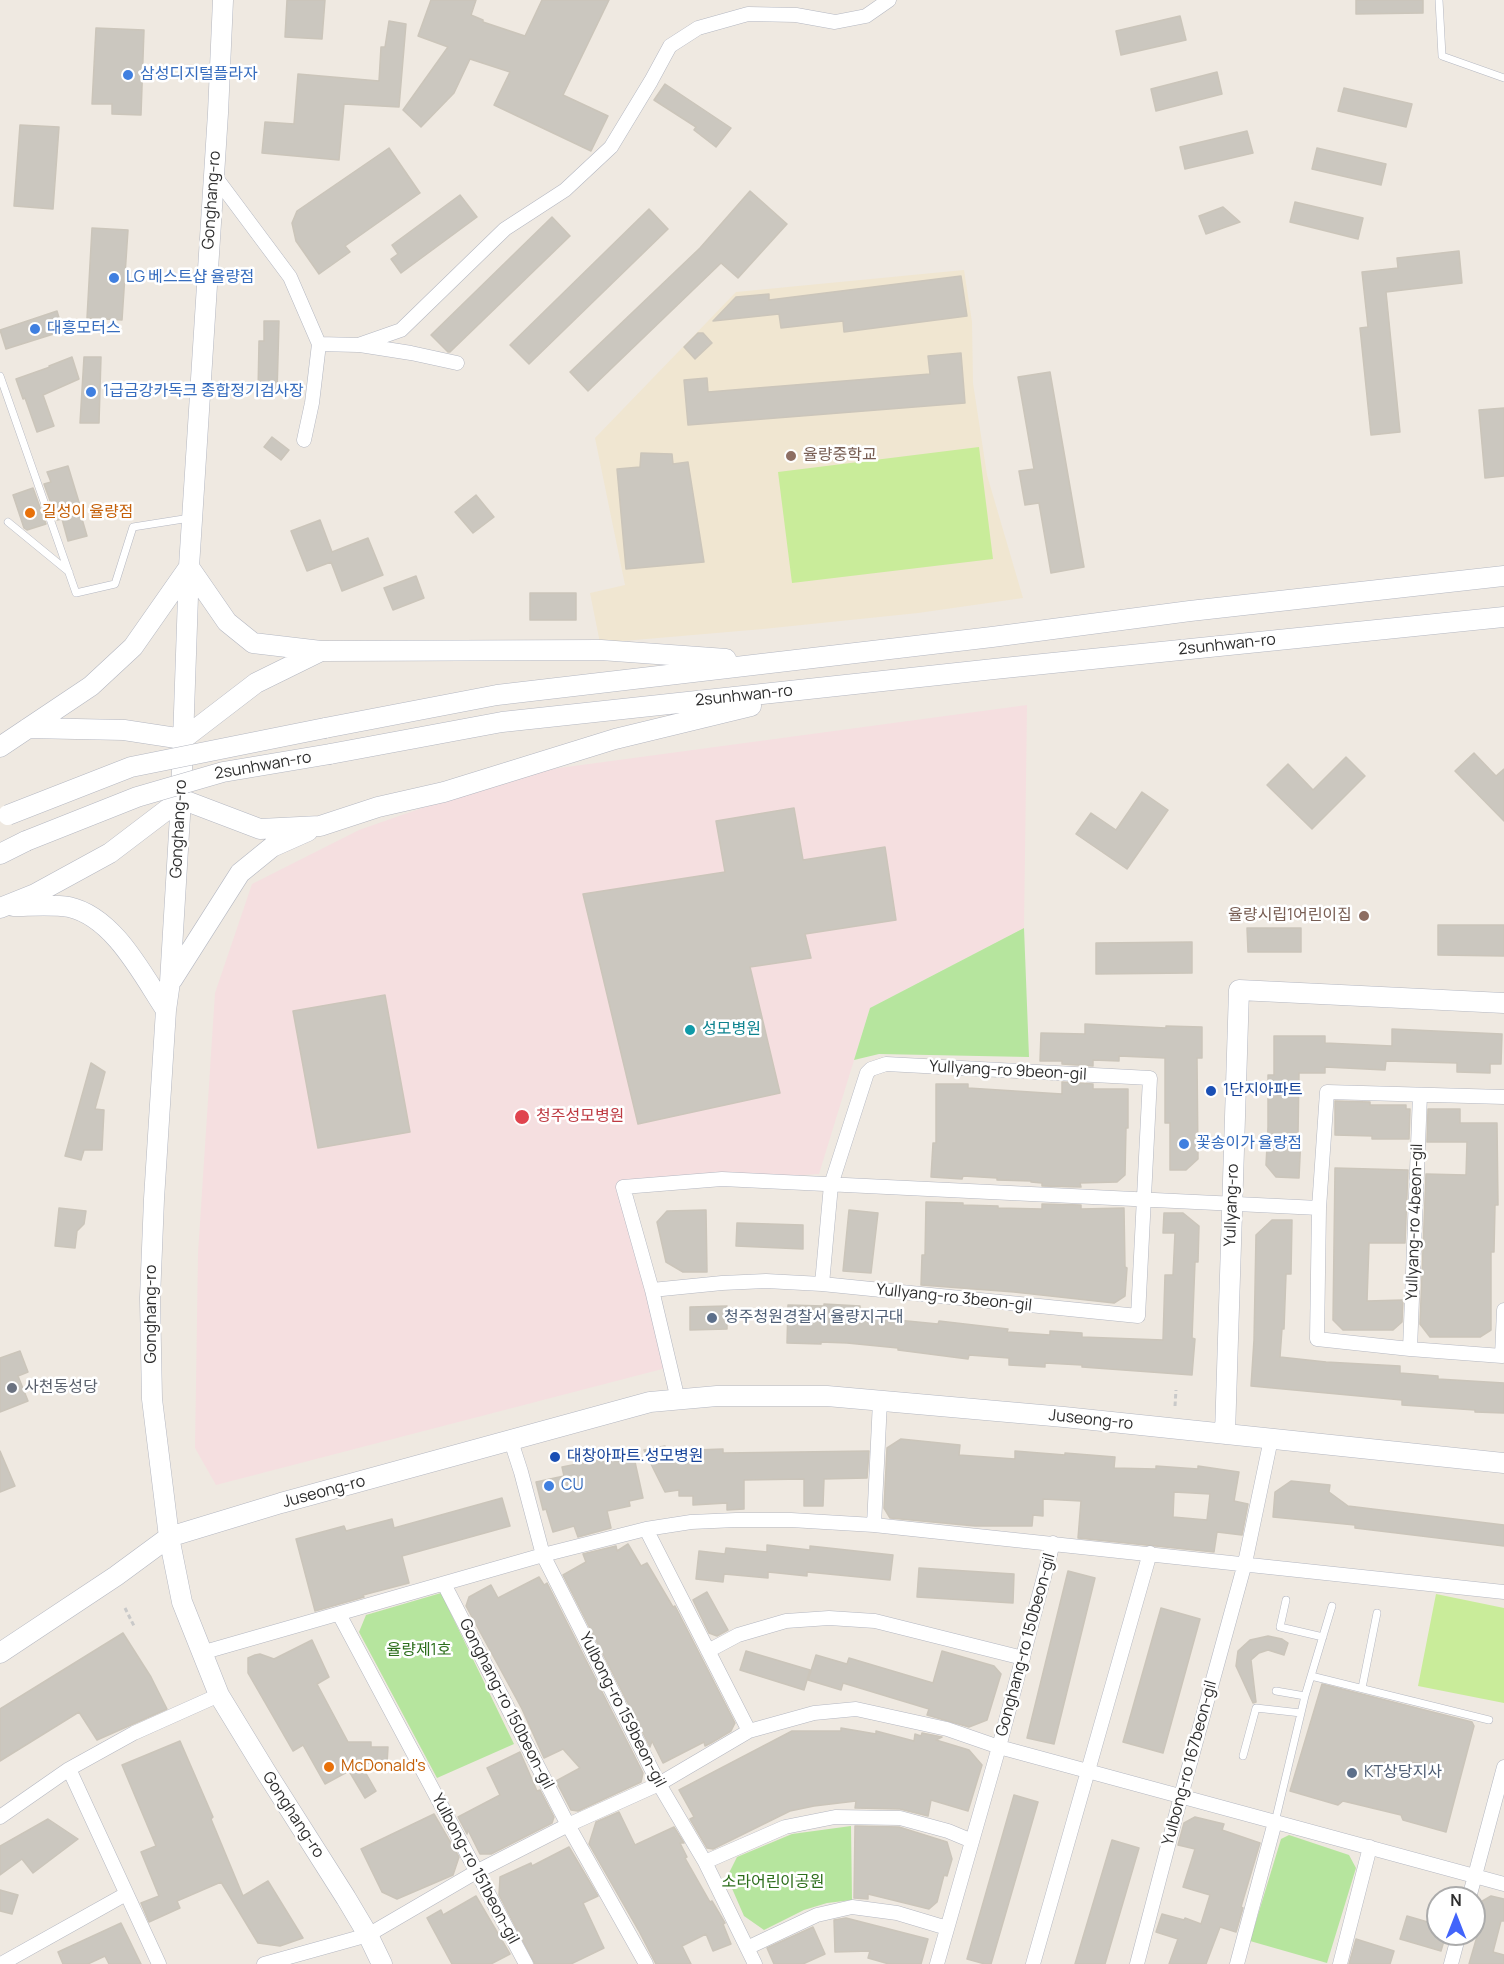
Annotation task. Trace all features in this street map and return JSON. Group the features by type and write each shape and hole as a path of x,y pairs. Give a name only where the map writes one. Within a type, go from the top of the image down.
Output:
{"street":[{"name":"Gonghang-ro","path":"222,0 214,175 189,567 181,799 154,1199 150,1298 152,1399 169,1537 182,1602 201,1653 219,1695 368,1935 382,1964"},
{"path":"358,345 401,330 505,229 565,190 611,147 670,46 698,28 748,14 796,15 835,21 866,16 889,0"},
{"path":"214,175 290,277 319,344 312,403 304,440"},
{"path":"319,344 358,345 457,363"},
{"path":"0,747 91,686 133,648 189,567 227,622 254,643 321,651 601,650 774,663"},
{"name":"2sunhwan-ro","path":"4,817 131,767 498,695 992,637 1190,610 1504,576"},
{"name":"2sunhwan-ro","path":"0,854 26,841 136,797 223,772 502,722 1504,617"},
{"path":"28,728 124,730 183,739 256,683 321,651"},
{"path":"170,982 240,873 272,847 320,826 378,807 444,792 615,739 824,687"},
{"path":"2,907 35,894 110,853 181,799 260,829 320,826"},
{"path":"2,907 69,907 101,922 120,941 166,1010"},
{"name":"Yullyang-ro","path":"1225,1434 1239,990 1504,1003"},
{"name":"Yullyang-ro 9beon-gil","path":"831,1185 867,1072 886,1064 1150,1078 1143,1198"},
{"path":"1504,1097 1327,1092 1319,1208 1317,1339 1503,1356 1504,1310"},
{"name":"Yullyang-ro 4beon-gil","path":"1410,1349 1420,1095"},
{"path":"678,1400 652,1290 624,1187 722,1179 1319,1208"},
{"path":"822,1284 831,1185"},
{"name":"Yullyang-ro 3beon-gil","path":"652,1290 766,1281 822,1284 1138,1316 1143,1198"},
{"name":"Juseong-ro","path":"0,1653 116,1576 169,1537 281,1503 640,1405 678,1400 717,1396 827,1395 1504,1463"},
{"path":"874,1525 880,1401"},
{"name":"Yulbong-ro 167beon-gil","path":"1137,1964 1245,1563 1270,1439"},
{"name":"Yulbong-ro 159beon-gil","path":"511,1441 543,1555 659,1784 705,1862 755,1964"},
{"path":"201,1653 543,1555 646,1529 691,1522 791,1520 874,1525 1504,1592"},
{"path":"646,1529 749,1731"},
{"name":"Gonghang-ro 150beon-gil","path":"937,1964 999,1747 1053,1543"},
{"path":"1033,1964 1150,1553"},
{"name":"Gonghang-ro 150beon-gil","path":"444,1584 568,1825 646,1964"},
{"name":"Yulbong-ro 151beon-gil","path":"339,1614 526,1964"},
{"path":"708,1651 738,1635 786,1621 829,1618 875,1621 1023,1659"},
{"path":"0,1817 69,1769 134,1733 219,1695"},
{"name":"Gonghang-ro 150beon-gil","path":"368,1935 476,1872 568,1825 659,1784 749,1731 814,1713 856,1710 947,1729 999,1747 1504,1884"},
{"path":"1472,1886 1504,1767"},
{"path":"69,1769 159,1964"},
{"path":"705,1862 785,1827 835,1817 900,1818 948,1831 972,1841"},
{"path":"1237,1964 1275,1822"},
{"path":"1340,1964 1370,1847"},
{"path":"2,1961 126,1894"},
{"path":"747,1948 817,1915 852,1907 897,1913 947,1928"},
{"path":"264,1964 368,1935"},
{"path":"1451,1964 1456,1946"}],"lane":[{"path":"1439,0 1442,56 1504,78"},
{"path":"0,376 76,593 115,584 133,527 192,518"},
{"path":"8,522 69,572"},
{"path":"1286,1600 1280,1627 1323,1637"},
{"path":"1275,1822 1305,1696 1332,1606"},
{"path":"1362,1688 1377,1613"},
{"path":"1311,1676 1489,1720"},
{"path":"1276,1691 1305,1696"},
{"path":"1243,1756 1256,1707 1301,1713"}],"path":[{"path":"1175,1406 1176,1390"},
{"path":"125,1608 134,1626"}],"shaded area":[{"name":"율량중학교","path":"964,270 972,322 973,383 987,475 1023,598 918,613 600,643 590,593 625,585 595,438 736,292"},
{"name":"청주성모병원","path":"1027,705 1024,928 870,1008 819,1174 624,1187 670,1367 216,1485 195,1448 198,1253 215,993 252,884 359,830 522,773"}],"green space":[{"path":"979,447 993,559 792,583 778,472"},
{"path":"1024,928 1029,1057 879,1054 854,1060 870,1008"},
{"name":"율량제1호","path":"441,1593 514,1744 437,1778 359,1632 366,1615"},
{"path":"1436,1594 1504,1608 1504,1703 1418,1686"},
{"name":"소라어린이공원","path":"851,1826 852,1900 827,1903 804,1910 764,1930 744,1916 727,1877 737,1857 792,1834"},
{"path":"1289,1835 1349,1855 1356,1868 1327,1963 1250,1941 1281,1839"}],"building":[{"path":"287,0 325,0 322,39 285,37"},
{"path":"431,0 476,0 471,15 483,22 525,36 542,0 609,0 563,95 608,116 591,151 494,105 510,72 470,59 454,93 421,127 403,110 448,47 418,36"},
{"path":"1356,0 1423,0 1423,13 1356,14"},
{"path":"1180,16 1186,40 1121,55 1116,31"},
{"path":"389,21 406,24 399,107 344,104 339,160 262,153 265,122 294,124 298,74 379,81 381,47 385,47"},
{"path":"96,28 144,30 141,115 112,114 112,104 92,104"},
{"path":"1217,72 1222,94 1156,111 1151,89"},
{"path":"665,84 731,128 716,147 694,130 696,127 654,100"},
{"path":"1344,88 1412,104 1406,127 1338,111"},
{"path":"20,125 59,127 53,209 14,206"},
{"path":"1247,131 1253,153 1185,169 1180,147"},
{"path":"389,148 420,193 345,246 350,252 319,274 296,241 292,223 297,211"},
{"path":"1317,148 1386,164 1381,185 1312,169"},
{"path":"750,191 787,224 738,278 721,263 588,391 570,372 700,248"},
{"path":"460,195 477,217 401,273 391,259 398,254 392,245"},
{"path":"1295,202 1363,218 1358,239 1290,222"},
{"path":"1223,207 1240,222 1206,234 1199,216"},
{"path":"649,209 668,229 529,364 510,345"},
{"path":"552,217 570,236 448,352 431,335"},
{"path":"92,228 128,230 122,320 87,318"},
{"path":"1459,251 1462,283 1386,292 1400,432 1371,435 1360,328 1368,327 1362,272 1398,268 1397,258"},
{"path":"961,276 967,316 844,332 843,321 781,328 779,314 713,321 736,297 769,294 769,300"},
{"path":"57,311 63,331 6,349 0,330"},
{"path":"264,321 279,321 277,393 258,392 259,341 264,341"},
{"path":"698,333 703,333 712,343 695,359 684,347"},
{"path":"961,353 965,403 688,425 684,380 707,378 708,392 930,374 928,356"},
{"path":"72,357 79,379 43,395 54,426 37,432 16,379"},
{"path":"84,357 101,357 99,423 80,423"},
{"path":"1050,372 1084,567 1051,573 1039,503 1025,505 1019,471 1034,469 1018,377"},
{"path":"1504,408 1504,476 1485,478 1479,410"},
{"path":"272,437 289,450 281,460 264,447"},
{"path":"641,453 672,454 673,464 688,462 704,562 626,569 617,469 640,467"},
{"path":"68,466 87,536 68,541 62,519 57,520 44,484 51,482 47,472"},
{"path":"33,488 46,524 27,530 24,528 13,495"},
{"path":"476,495 494,517 473,533 455,512"},
{"path":"320,520 332,552 368,538 383,575 342,591 331,562 307,571 291,531"},
{"path":"416,576 424,598 393,610 384,588"},
{"path":"530,593 576,593 576,620 530,620"},
{"path":"1474,753 1496,776 1504,769 1504,821 1455,771"},
{"path":"1346,757 1365,776 1312,829 1267,785 1288,764 1313,790"},
{"path":"1142,792 1168,810 1127,869 1076,834 1091,813 1116,830"},
{"name":"성모병원","path":"794,808 803,860 885,847 896,920 805,934 811,958 750,967 780,1093 638,1124 583,894 725,872 716,821"},
{"path":"1438,925 1504,925 1504,956 1438,955"},
{"path":"1247,928 1301,928 1301,952 1248,952"},
{"path":"1192,942 1192,973 1096,974 1096,943"},
{"path":"385,995 410,1132 318,1148 293,1011"},
{"path":"1085,1024 1166,1028 1166,1026 1202,1027 1202,1058 1197,1058 1198,1159 1186,1170 1170,1170 1170,1123 1165,1123 1165,1058 1119,1056 1119,1061 1093,1060 1093,1066 1062,1064 1062,1061 1040,1061 1041,1033 1085,1034"},
{"path":"1392,1029 1502,1034 1501,1064 1490,1064 1490,1073 1457,1072 1457,1063 1386,1061 1385,1070 1325,1067 1325,1073 1299,1073 1298,1135 1301,1135 1299,1178 1276,1177 1266,1165 1268,1075 1274,1075 1274,1036 1325,1036 1325,1043 1392,1046"},
{"path":"91,1063 105,1072 95,1109 104,1110 102,1150 84,1150 81,1160 65,1156"},
{"path":"1062,1082 1093,1084 1093,1089 1128,1089 1125,1175 1117,1182 1080,1183 1081,1187 1042,1186 1042,1183 1031,1181 997,1180 997,1178 931,1177 933,1143 936,1143 936,1084 968,1084 968,1088 1062,1094"},
{"path":"1335,1101 1370,1102 1370,1105 1406,1105 1406,1109 1410,1109 1409,1139 1372,1139 1372,1136 1335,1135"},
{"path":"1428,1109 1460,1109 1460,1123 1497,1123 1498,1205 1495,1205 1494,1252 1491,1252 1491,1330 1480,1337 1430,1337 1420,1324 1426,1174 1466,1175 1467,1142 1427,1142"},
{"path":"1335,1168 1408,1170 1405,1243 1369,1243 1367,1301 1403,1300 1402,1322 1393,1330 1343,1330 1333,1320"},
{"path":"926,1202 963,1203 963,1205 998,1206 998,1208 1042,1209 1042,1204 1081,1205 1081,1209 1124,1208 1125,1267 1127,1268 1125,1296 1114,1303 921,1285 922,1255 925,1255"},
{"path":"59,1208 86,1211 84,1224 77,1231 75,1248 55,1246"},
{"path":"706,1210 707,1272 683,1272 666,1262 657,1222 667,1211"},
{"path":"849,1210 878,1213 871,1273 843,1271"},
{"path":"1164,1213 1183,1213 1199,1226 1198,1262 1195,1262 1192,1338 1195,1339 1192,1375 1082,1367 1082,1365 1045,1363 1045,1367 1009,1365 1009,1358 969,1355 968,1359 847,1343 787,1343 788,1305 824,1306 824,1304 860,1306 860,1313 898,1317 897,1320 938,1324 939,1321 1008,1329 1007,1332 1050,1335 1050,1331 1082,1333 1082,1337 1163,1340 1165,1275 1173,1275 1175,1233 1163,1233"},
{"path":"1272,1220 1292,1220 1291,1274 1286,1274 1284,1329 1282,1329 1280,1357 1400,1366 1400,1373 1438,1376 1438,1379 1504,1383 1504,1413 1402,1405 1402,1400 1251,1386 1256,1235"},
{"path":"737,1223 803,1225 803,1249 736,1246"},
{"name":"청주청원경찰서 율량지구대","path":"727,1306 727,1329 690,1330 690,1307"},
{"name":"사천동성당","path":"20,1351 28,1372 18,1376 28,1401 0,1412 0,1358"},
{"path":"901,1439 960,1445 959,1455 1015,1459 1015,1451 1065,1455 1065,1453 1115,1457 1114,1468 1156,1469 1156,1466 1198,1469 1198,1466 1239,1472 1234,1501 1248,1504 1242,1535 1217,1532 1214,1552 1078,1538 1081,1501 1043,1499 1043,1516 1033,1515 1032,1526 975,1526 890,1518 884,1508 887,1448","holes":["1174,1492 1210,1494 1207,1520 1173,1517"]},
{"path":"665,1446 666,1451 723,1449 723,1453 869,1451 867,1478 824,1479 823,1506 804,1506 804,1479 744,1480 744,1509 727,1510 727,1503 693,1505 693,1496 679,1496 679,1490 665,1492 644,1450"},
{"path":"0,1451 15,1486 0,1492"},
{"path":"633,1453 643,1498 629,1501 630,1506 607,1511 611,1528 578,1537 574,1526 553,1532 546,1509 543,1510 536,1482 564,1476 562,1467"},
{"path":"1291,1481 1330,1485 1329,1492 1348,1506 1504,1525 1504,1546 1355,1528 1355,1525 1273,1517 1275,1492"},
{"path":"502,1498 510,1526 402,1556 409,1583 315,1611 296,1539 344,1526 346,1531 392,1519 394,1528"},
{"path":"628,1544 641,1566 647,1563 673,1607 675,1606 735,1723 731,1731 711,1743 705,1746 704,1742 663,1763 652,1741 650,1747 563,1575 586,1562 583,1554 616,1546 617,1551"},
{"path":"767,1545 810,1550 810,1546 893,1555 890,1580 807,1572 807,1576 768,1572 768,1578 724,1574 723,1582 696,1579 699,1551 725,1554 726,1548 767,1552"},
{"path":"919,1568 1014,1574 1013,1603 917,1597"},
{"path":"1068,1571 1095,1578 1054,1744 1027,1738"},
{"path":"539,1577 544,1585 547,1583 643,1773 641,1782 578,1811 571,1810 556,1781 580,1768 563,1749 544,1758 522,1709 466,1606 469,1597 491,1585 498,1598"},
{"path":"707,1592 728,1630 717,1636 709,1633 693,1600"},
{"path":"1161,1608 1200,1619 1163,1753 1123,1742"},
{"path":"123,1633 151,1677 167,1709 97,1740 79,1712 0,1761 0,1709"},
{"path":"1268,1636 1288,1643 1284,1655 1268,1650 1259,1653 1251,1660 1256,1702 1253,1703 1236,1666 1238,1651 1250,1640"},
{"path":"312,1640 329,1677 317,1684 348,1742 371,1742 371,1747 388,1747 387,1764 360,1763 376,1791 365,1798 349,1771 325,1784 303,1745 293,1751 248,1673 248,1658 260,1654 274,1659"},
{"path":"746,1651 810,1670 804,1690 740,1670"},
{"path":"942,1651 994,1666 1001,1674 987,1720 969,1727 927,1715 929,1709 843,1683 841,1690 808,1680 816,1655 847,1664 849,1658 933,1683"},
{"path":"1322,1684 1472,1722 1474,1726 1446,1832 1403,1820 1401,1815 1343,1801 1338,1805 1290,1791"},
{"path":"841,1728 876,1734 876,1731 914,1741 915,1734 921,1736 922,1733 942,1737 936,1740 969,1750 982,1765 968,1811 931,1800 928,1816 900,1809 855,1808 856,1801 814,1806 790,1811 713,1849 707,1848 690,1819 694,1817 679,1790 792,1731 841,1731"},
{"path":"180,1741 213,1817 211,1819 243,1896 268,1881 303,1938 280,1946 258,1943 221,1882 177,1901 180,1908 149,1922 141,1903 159,1896 141,1852 156,1846 122,1765"},
{"path":"520,1752 537,1791 540,1790 554,1817 552,1823 491,1854 480,1854 468,1830 467,1834 458,1817 500,1795 487,1768"},
{"path":"1014,1795 1038,1802 991,1964 985,1964 967,1959"},
{"path":"619,1812 635,1845 674,1827 684,1843 680,1843 687,1857 685,1858 725,1923 723,1924 731,1944 713,1951 706,1934 682,1946 691,1964 656,1964 589,1844 596,1822"},
{"path":"434,1814 459,1857 453,1875 397,1899 382,1892 361,1849"},
{"path":"1195,1817 1224,1824 1222,1830 1260,1843 1236,1932 1220,1927 1206,1964 1169,1964 1178,1939 1156,1932 1162,1914 1184,1920 1185,1918 1201,1924 1210,1895 1183,1887 1195,1849 1178,1845 1184,1823"},
{"path":"48,1819 78,1839 33,1873 22,1859 0,1875 0,1846"},
{"path":"855,1826 899,1827 947,1842 952,1859 947,1876 944,1875 937,1902 929,1909 868,1894 868,1899 854,1898"},
{"path":"1112,1840 1139,1848 1105,1964 1075,1964"},
{"path":"569,1847 598,1896 583,1903 604,1948 571,1964 535,1964 499,1895 500,1877 531,1863 532,1866"},
{"path":"0,1890 18,1895 12,1914 0,1911"},
{"path":"476,1896 510,1954 491,1964 452,1964 427,1918 441,1910 443,1915"},
{"path":"1491,1896 1504,1899 1504,1921 1501,1921 1493,1952 1504,1955 1504,1964 1469,1964 1474,1946 1486,1946 1486,1899"},
{"path":"1407,1916 1426,1922 1426,1946 1442,1946 1441,1951 1400,1939"},
{"path":"846,1918 928,1939 921,1964 889,1964 868,1958 870,1951 835,1952 834,1920"},
{"path":"121,1923 141,1964 109,1964 105,1956 88,1964 63,1964 58,1952"},
{"path":"813,1927 825,1954 803,1964 774,1964 767,1948"},
{"path":"1356,1939 1394,1951 1390,1964 1349,1964"}],"place":[{"name":"삼성디지털플라자","path":"128,75"},
{"name":"LG 베스트샵 율량점","path":"114,278"},
{"name":"대흥모터스","path":"35,329"},
{"name":"1급금강카독크 종합정기검사장","path":"91,392"},
{"name":"율량중학교","path":"791,456"},
{"name":"길성이 율량점","path":"30,513"},
{"name":"율량시립1어린이집","path":"1364,916"},
{"name":"성모병원","path":"690,1030"},
{"name":"1단지아파트","path":"1211,1091"},
{"name":"청주성모병원","path":"522,1117"},
{"name":"꽃송이가 율량점","path":"1184,1144"},
{"name":"청주청원경찰서 율량지구대","path":"712,1318"},
{"name":"사천동성당","path":"12,1388"},
{"name":"대창아파트.성모병원","path":"555,1457"},
{"name":"CU","path":"549,1486"},
{"name":"McDonald's","path":"329,1767"},
{"name":"KT상당지사","path":"1352,1773"}]}
